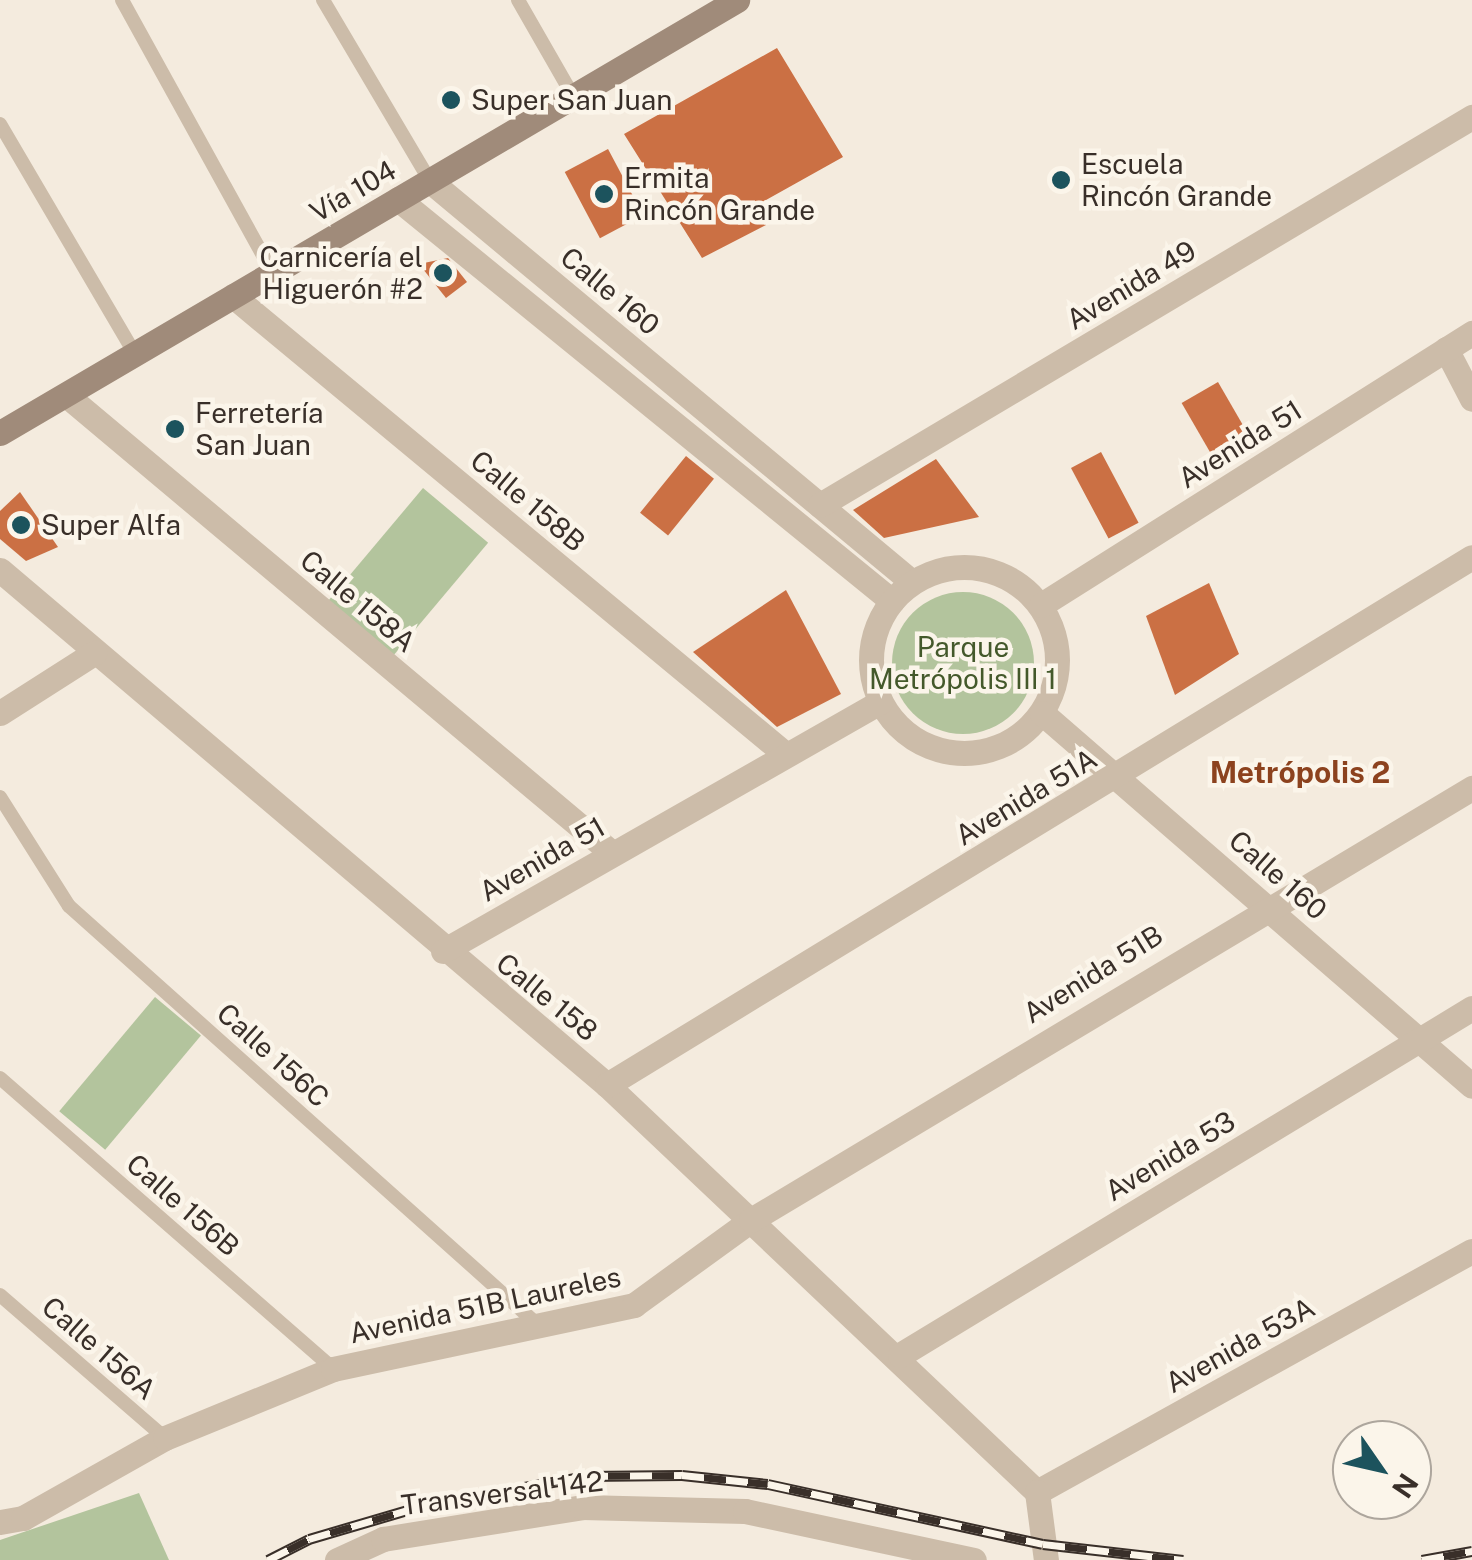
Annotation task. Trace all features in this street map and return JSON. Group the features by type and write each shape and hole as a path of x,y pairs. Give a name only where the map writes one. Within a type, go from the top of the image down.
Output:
{"main road":[{"name":"Vía 104","path":"0,434 728,2"}],"street":[{"name":"Avenida 49","path":"820,505 1472,117"},
{"name":"Calle 160","path":"430,181 912,582"},
{"path":"398,199 892,601"},
{"name":"Calle 158B","path":"234,296 784,753"},
{"name":"Avenida 51","path":"1041,606 1472,333"},
{"path":"1446,349 1472,398"},
{"name":"Calle 158A","path":"66,395 612,853"},
{"name":"Avenida 51A","path":"608,1085 1472,557"},
{"path":"981,568 1041,606 1058,659 1042,713 998,748 971,754 918,742 880,702 871,649 892,601 912,582 981,568"},
{"name":"Calle 158","path":"0,570 443,951 608,1085 900,1355 1037,1492"},
{"path":"0,713 94,653"},
{"name":"Avenida 51","path":"443,951 784,753 880,702"},
{"name":"Calle 160","path":"1042,713 1472,1086"},
{"name":"Avenida 51B","path":"751,1220 1266,904 1472,788"},
{"name":"Avenida 53","path":"900,1355 1472,1008"},
{"name":"Avenida 51B Laureles","path":"0,1522 22,1518 165,1438 334,1369 634,1305 751,1220"},
{"name":"Avenida 53A","path":"1037,1492 1472,1251"},
{"path":"1037,1492 1046,1560"},
{"name":"Transversal 142","path":"337,1560 383,1539 582,1507 745,1510 974,1560"}],"lane":[{"path":"122,0 273,272"},
{"name":"Calle 160","path":"323,0 430,181"},
{"path":"518,0 573,96"},
{"path":"0,124 135,354"},
{"name":"Calle 156C","path":"0,797 69,906 539,1326"},
{"name":"Calle 156B","path":"0,1078 334,1369"},
{"name":"Calle 156A","path":"0,1296 165,1438"}],"green space":[{"path":"423,488 488,543 393,656 328,601"},
{"name":"Parque Metrópolis III 1","path":"963,592 990,598 1013,613 1028,636 1034,663 1028,690 1013,713 990,728 963,734 936,728 913,713 898,690 892,663 898,636 913,613 936,598"},
{"path":"155,997 201,1036 105,1150 59,1111"},
{"path":"139,1493 169,1560 0,1560 0,1540"}],"building":[{"path":"777,48 843,157 759,204 766,225 702,258 624,134"},
{"name":"Ermita Rincón Grande","path":"608,149 643,215 600,238 565,172"},
{"name":"Carnicería el Higuerón #2","path":"448,258 467,282 446,298 419,264"},
{"path":"1218,382 1256,448 1220,469 1182,403"},
{"path":"1101,452 1139,523 1109,539 1071,468"},
{"path":"686,456 714,479 668,535 640,513"},
{"path":"936,459 979,517 884,538 853,510"},
{"name":"Super Alfa","path":"20,492 58,547 26,561 0,539 0,511"},
{"path":"1209,583 1239,654 1175,695 1146,616"},
{"path":"786,590 841,694 777,727 693,652"}],"railway":[{"path":"268,1560 309,1539 428,1504 586,1476 682,1475 768,1484 1043,1544 1183,1560"},
{"path":"1422,1560 1472,1551"}],"place":[{"name":"Super San Juan","path":"451,100"},
{"name":"Escuela Rincón Grande","path":"1061,180"},
{"name":"Ermita Rincón Grande","path":"604,194"},
{"name":"Carnicería el Higuerón #2","path":"443,273"},
{"name":"Ferretería San Juan","path":"175,429"},
{"name":"Super Alfa","path":"21,525"}],"district":[{"name":"Metrópolis 2","path":"1300,772"}]}
